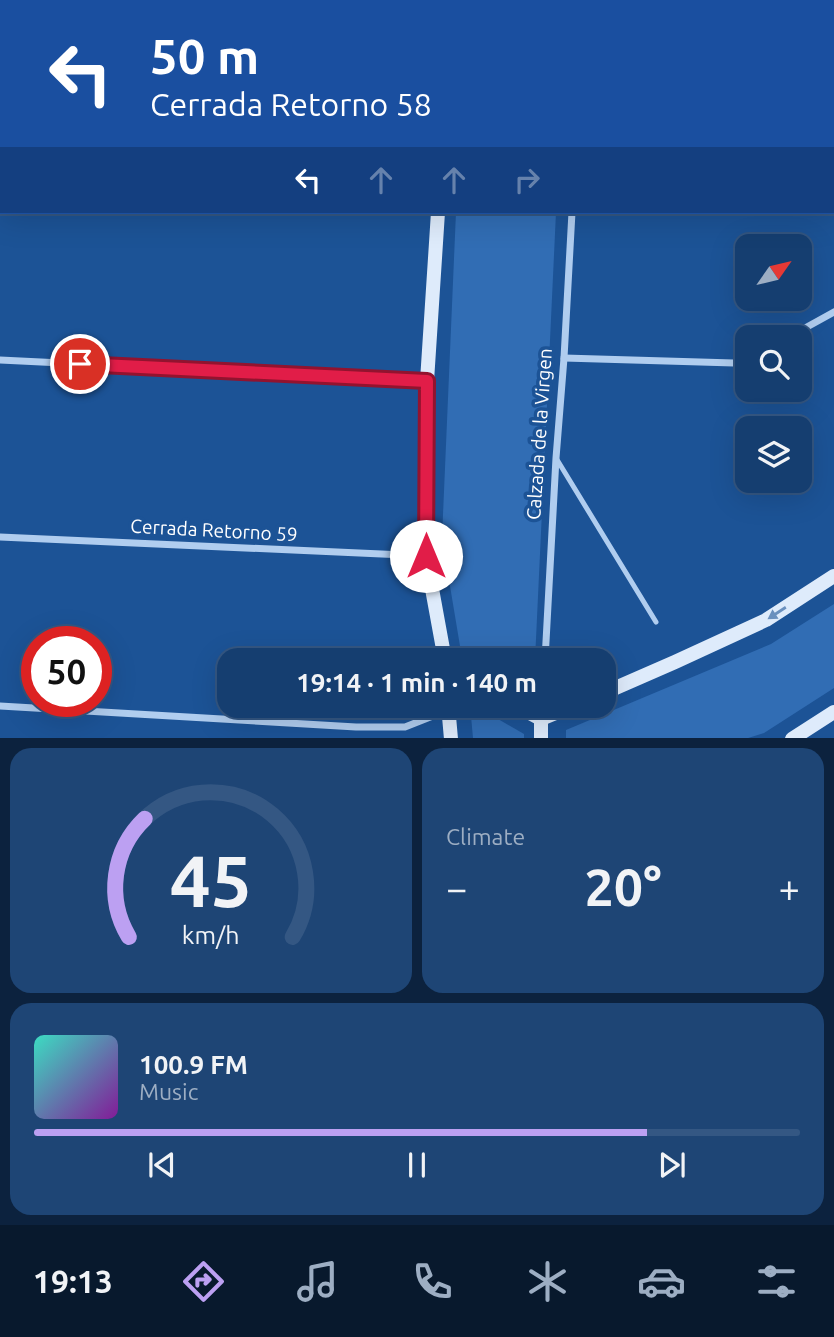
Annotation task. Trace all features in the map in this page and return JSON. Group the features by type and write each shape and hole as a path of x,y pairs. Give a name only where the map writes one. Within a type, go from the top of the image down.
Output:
{"main road":[{"path":"438,214 427,381 426,556 443,648"},
{"path":"616,688 766,620 834,576"},
{"path":"792,738 834,712"},
{"path":"449,718 451,738"},
{"path":"541,738 542,718"}],"street":[{"name":"Calzada de la Virgen","path":"546,648 572,214"},
{"path":"810,325 834,312"},
{"path":"564,358 735,362"},
{"path":"0,360 427,381"},
{"name":"Cerrada Retorno 59","path":"0,537 426,556"},
{"path":"0,706 356,727 405,727 425,718"}],"lane":[{"path":"556,458 656,622"}],"shaded area":[{"path":"456,214 556,214 536,648 460,648 442,538"},
{"path":"834,604 834,688 764,733 748,738 566,738 566,730 595,718 616,718 616,709 771,644"},
{"path":"471,718 496,718 524,734 524,738 473,738"}],"route":[{"path":"80,364 427,381 426,556"}]}
